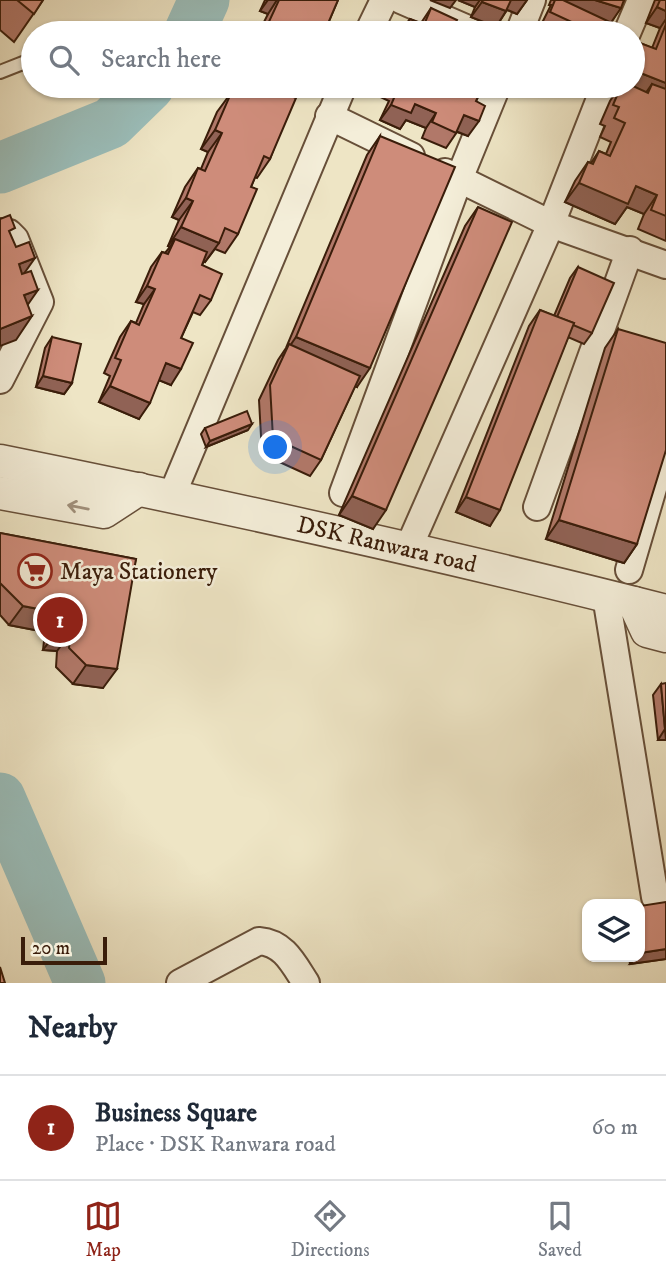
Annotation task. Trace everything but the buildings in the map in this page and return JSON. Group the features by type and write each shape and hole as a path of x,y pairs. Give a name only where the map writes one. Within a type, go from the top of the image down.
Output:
{"street":[{"path":"374,21 384,0"},
{"path":"401,0 449,21"},
{"path":"524,21 533,0"},
{"path":"632,21 640,0"},
{"path":"172,495 337,98"},
{"path":"343,493 459,179 492,98"},
{"path":"408,549 551,224 600,98"},
{"path":"329,116 551,224 666,265"},
{"path":"0,232 9,233 15,239 40,302 0,380"},
{"path":"537,507 630,250"},
{"path":"629,570 666,444"},
{"name":"DSK Ranwara road","path":"0,461 172,495 666,611"},
{"path":"0,493 104,512 139,489"},
{"path":"620,600 647,631 666,636"},
{"path":"620,600 655,897"},
{"path":"180,983 259,941 273,942 285,951 306,983"}],"lane":[{"path":"0,72 21,64"}],"waterway":[{"path":"194,21 204,0"},
{"path":"0,168 111,123 137,98"},
{"path":"0,798 80,983"}],"place":[{"name":"Maya Stationery","path":"35,571"},
{"name":"Business Square","path":"60,620"}]}
